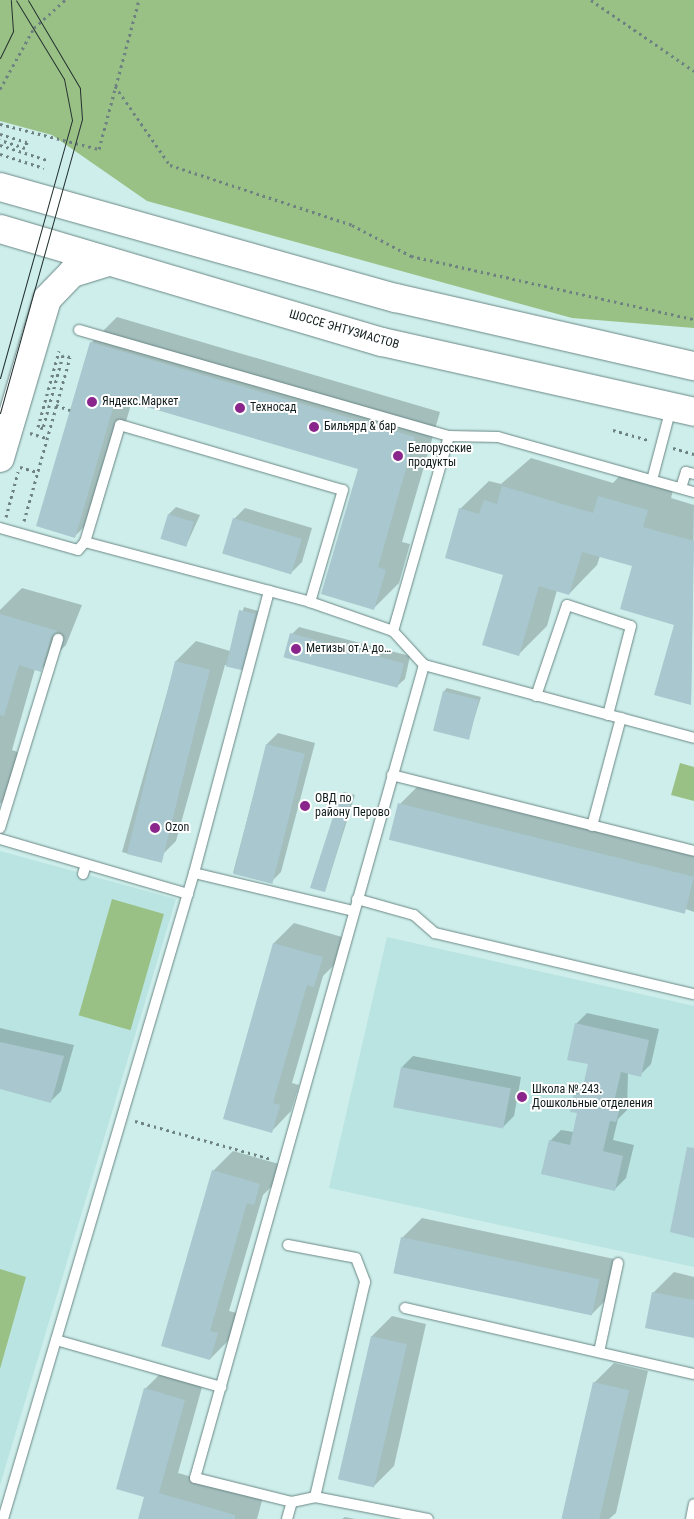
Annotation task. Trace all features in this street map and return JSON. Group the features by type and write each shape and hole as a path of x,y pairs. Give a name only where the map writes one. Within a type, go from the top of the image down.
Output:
{"main road":[{"path":"0,187 396,298 694,366"},
{"name":"ШОССЕ ЭНТУЗИАСТОВ","path":"0,229 382,342 683,409"},
{"path":"14,461 47,299 72,273 109,262"}],"lane":[{"path":"79,330 449,436 498,437 694,492"},
{"path":"652,480 683,409"},
{"path":"2,524 78,550 85,542 120,424 343,490 310,602"},
{"path":"393,631 449,436"},
{"path":"681,488 686,472 694,474"},
{"path":"85,542 310,602 393,631 424,665 694,737"},
{"path":"3,1519 188,894 269,591"},
{"path":"536,696 567,606 631,626 608,715"},
{"path":"0,828 58,639"},
{"path":"424,665 195,1478 292,1502 316,1496 428,1519"},
{"path":"592,826 620,718"},
{"path":"392,776 694,851"},
{"path":"0,838 84,869 188,894"},
{"path":"194,873 354,911"},
{"path":"357,899 414,915 435,933 694,994"},
{"path":"288,1245 356,1258 365,1282 316,1496"},
{"path":"599,1352 618,1263"},
{"path":"405,1308 694,1374"},
{"path":"56,1340 221,1387"},
{"path":"287,1519 292,1502"},
{"path":"691,1519 694,1504"}],"path":[{"path":"0,89 34,28 65,0"},
{"path":"0,124 99,149 139,0"},
{"path":"591,0 694,71"},
{"path":"115,86 170,164 352,225 411,256 694,319"},
{"path":"0,134 27,142 25,148 0,140"},
{"path":"0,145 47,160"},
{"path":"0,154 44,168"},
{"path":"23,524 70,357 63,355 43,428 38,427 59,351"},
{"path":"56,406 70,410"},
{"path":"26,442 29,433"},
{"path":"682,450 694,454"},
{"path":"2,524 14,461 37,472"},
{"path":"122,1118 283,1163"}],"shaded area":[{"path":"0,851 176,899 0,1485"},
{"name":"Школа № 243. Дошкольные отделения","path":"387,937 694,1006 694,1267 329,1188"}],"green space":[{"path":"0,0 694,0 694,328 572,318 147,201 52,135 0,121"},
{"path":"680,763 694,767 694,801 671,795"},
{"path":"112,899 164,914 131,1030 79,1015"},
{"path":"0,1269 26,1277 0,1369"}],"building":[{"path":"90,342 415,437 378,567 386,570 374,610 321,594 358,469 116,398 75,538 36,526"},
{"path":"502,486 593,513 598,496 648,510 643,527 694,541 691,705 654,695 674,625 620,609 632,566 582,552 569,595 539,586 519,656 482,645 503,575 445,558 459,508 479,514 484,500 497,504"},
{"path":"168,514 194,522 186,547 160,539"},
{"path":"233,518 302,539 291,574 222,553"},
{"path":"239,610 256,614 243,670 226,667"},
{"path":"0,614 58,631 51,637 41,672 19,665 4,716 0,715"},
{"path":"290,633 404,664 398,688 284,657"},
{"path":"175,661 210,670 162,863 127,854"},
{"path":"443,691 479,700 469,740 433,731"},
{"path":"266,744 305,754 272,884 234,874"},
{"path":"340,795 352,799 325,892 310,888"},
{"path":"398,803 694,877 685,914 389,840"},
{"path":"273,943 323,957 314,987 307,985 273,1103 280,1105 272,1133 223,1119"},
{"path":"575,1023 649,1040 641,1077 621,1072 614,1102 621,1104 616,1122 610,1121 603,1151 623,1156 615,1191 541,1174 549,1140 570,1145 577,1113 570,1112 574,1093 581,1095 588,1064 567,1060"},
{"path":"0,1042 64,1056 51,1103 0,1089"},
{"path":"401,1067 511,1088 503,1129 393,1107"},
{"path":"687,1147 694,1148 694,1238 670,1232"},
{"path":"212,1170 260,1184 254,1205 247,1203 210,1331 218,1333 210,1360 161,1346"},
{"path":"401,1237 600,1279 592,1315 393,1273"},
{"path":"652,1292 694,1300 694,1338 645,1328"},
{"path":"371,1336 407,1344 374,1488 338,1479"},
{"path":"593,1382 629,1390 599,1519 562,1518"},
{"path":"144,1388 185,1400 159,1493 235,1515 235,1519 138,1519 144,1497 116,1489"}],"tram line":[{"path":"0,58 13,31 11,0"},
{"path":"0,378 72,120 64,79 16,0"},
{"path":"0,413 82,119 80,88 28,0"}],"place":[{"name":"Яндекс.Маркет","path":"92,402"},
{"name":"Техносад","path":"240,408"},
{"name":"Бильярд & бар","path":"314,427"},
{"name":"Белорусские продукты","path":"398,456"},
{"name":"Метизы от А до…","path":"296,649"},
{"name":"ОВД по району Перово","path":"305,806"},
{"name":"Ozon","path":"155,828"},
{"name":"Школа № 243. Дошкольные отделения","path":"522,1097"}]}
